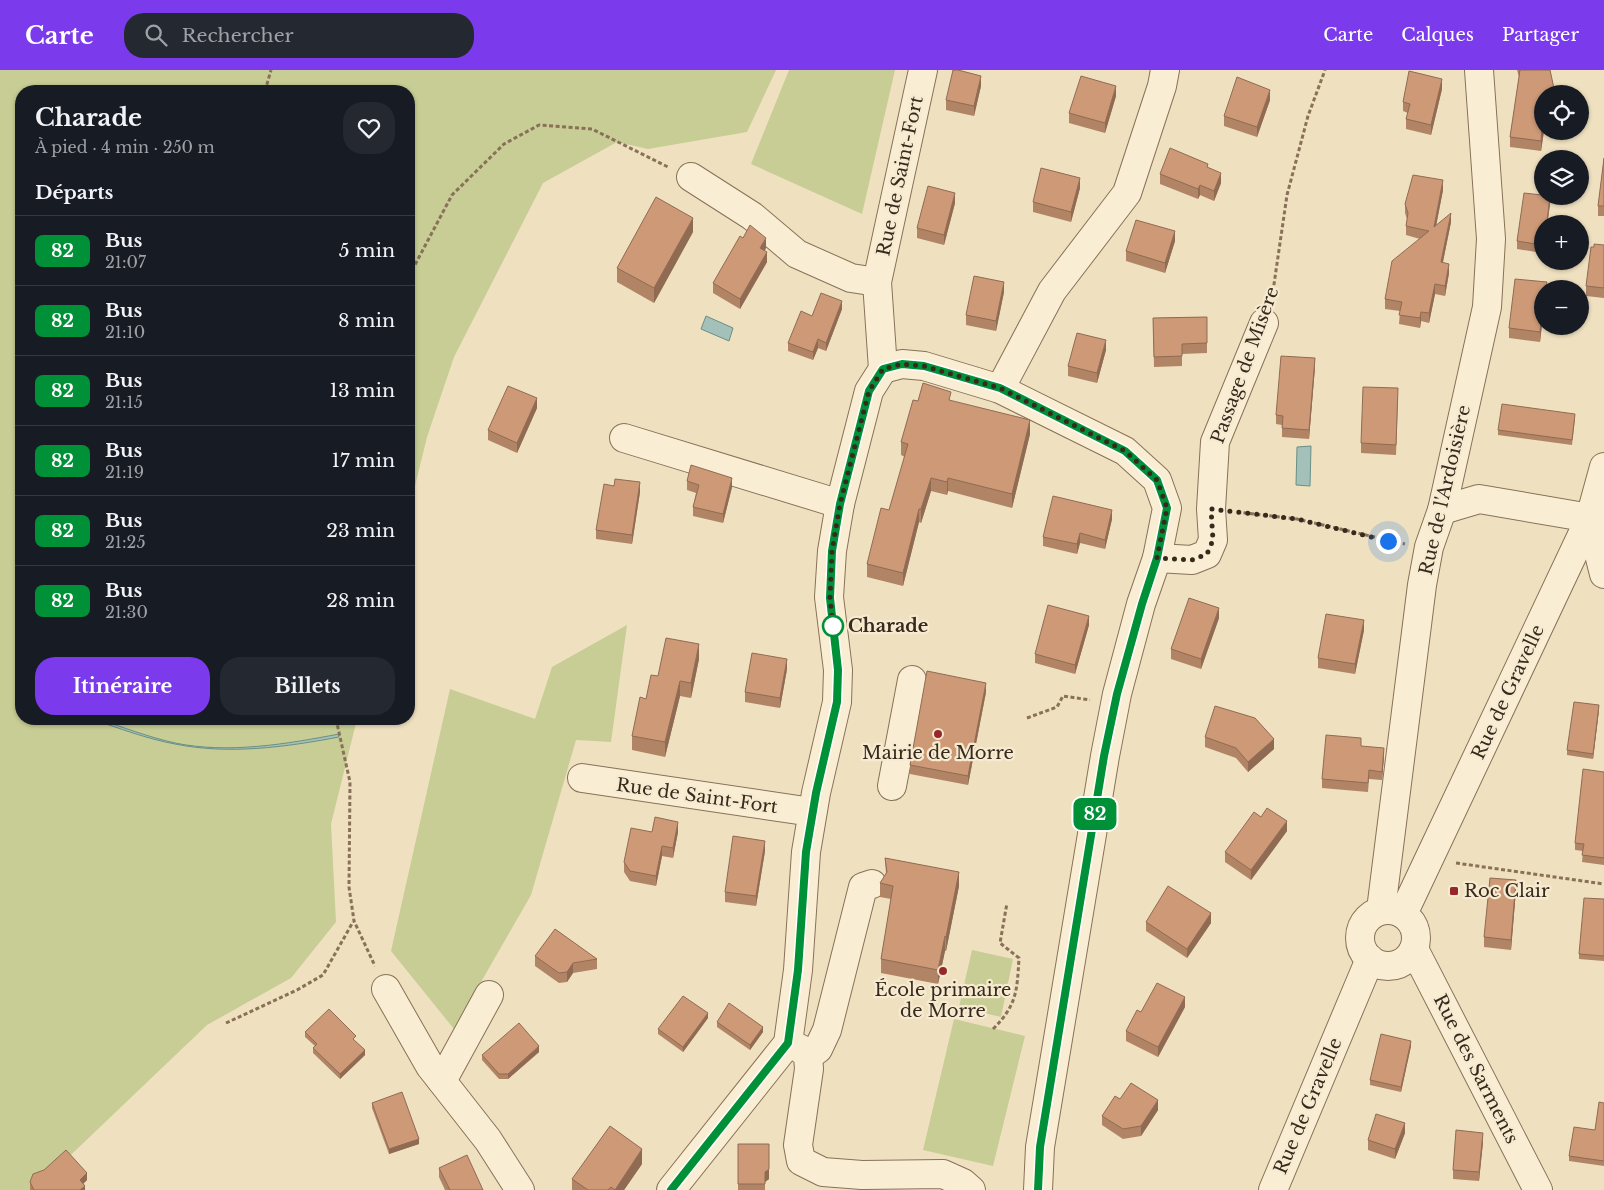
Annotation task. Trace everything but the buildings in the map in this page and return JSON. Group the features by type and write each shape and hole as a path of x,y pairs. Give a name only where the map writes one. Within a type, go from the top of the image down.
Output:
{"street":[{"name":"Rue de Saint-Fort","path":"883,369 877,282 923,70"},
{"path":"1000,388 1052,291 1127,193 1162,86 1164,70"},
{"name":"Rue de l'Ardoisière","path":"1392,912 1422,584 1429,548 1442,510 1488,307 1491,239 1480,70"},
{"path":"691,178 752,216 797,254 851,278 877,282"},
{"name":"Passage de Misère","path":"1157,558 1192,560 1207,554 1213,540 1211,509 1215,442 1264,323"},
{"path":"972,1190 964,1183 943,1174 823,1172 801,1161 798,1145 809,1069 798,1049 798,970 806,852 812,812 837,702 838,670 830,598 832,551 840,504 869,391 883,369 902,364 924,366 1000,388 1125,451 1157,480 1167,508 1157,558 1119,685 1104,756 1040,1147 1038,1190"},
{"path":"624,438 840,504"},
{"name":"Rue de Gravelle","path":"1392,912 1429,858 1590,518 1604,467"},
{"path":"1442,510 1479,499 1590,518 1604,574"},
{"path":"892,786 912,680"},
{"name":"Rue de Saint-Fort","path":"582,778 812,812"},
{"path":"671,1190 798,1049 818,1049 827,1030 863,887 872,884"},
{"path":"1392,912 1414,926 1416,941 1414,949 1402,961 1378,962 1361,944 1362,928 1373,914 1392,912"},
{"name":"Rue des Sarments","path":"1414,949 1538,1190"},
{"name":"Rue de Gravelle","path":"1273,1190 1344,1023 1378,962"},
{"path":"386,989 430,1066 488,1140 520,1190"},
{"path":"442,1081 489,995"}],"path":[{"path":"266,85 270,70"},
{"name":"Passage de Misère","path":"1264,323 1275,290 1287,195 1308,116 1325,70"},
{"path":"415,265 452,196 504,144 539,125 592,129 691,178"},
{"path":"1211,509 1297,519 1388,541"},
{"path":"1027,718 1057,707 1063,696 1097,702"},
{"path":"337,725 350,782 349,887 354,921 386,989"},
{"path":"1429,858 1604,884"},
{"path":"993,1029 1008,1013 1017,994 1019,958 1000,943 1007,903"},
{"path":"226,1023 297,990 323,975 354,921"}],"green space":[{"path":"0,70 776,70 747,132 648,149 617,142 543,183 454,357 427,437 415,486 415,85 15,85 15,725 356,725 331,824 336,922 291,978 207,1025 34,1190 0,1190"},
{"path":"789,70 895,70 862,214 751,164"},
{"path":"627,625 611,742 576,740 531,895 454,1029 391,951 450,689 535,719 552,667"},
{"path":"972,950 1013,959 1001,1017 959,1007"},
{"path":"954,1019 1025,1036 993,1166 923,1150"}],"water":[{"path":"706,316 733,328 729,341 701,329"},
{"path":"1311,446 1310,486 1296,485 1297,447"},
{"path":"110,725 165,741 216,748 278,744 339,734 339,737 299,744 237,749 216,749 195,747 164,742"}],"bus line":[{"name":"82","path":"671,1190 788,1043 798,970 806,852 812,812 837,702 838,670 830,598 832,551 840,504 869,391 883,369 902,364 924,366 1000,388 1125,451 1157,480 1167,508 1157,558 1117,694 1104,756 1040,1147 1038,1190"}],"place":[{"name":"Charade","path":"833,626"},
{"name":"Mairie de Morre","path":"938,734"},
{"name":"Roc Clair","path":"1454,891"},
{"name":"École primaire de Morre","path":"943,971"}],"route":[{"path":"833,626 834,634 830,598 832,551 840,504 869,391 883,369 902,364 924,366 1000,388 1125,451 1157,480 1167,508 1157,558 1192,560 1207,554 1213,540 1211,509 1297,519 1388,541"}]}
